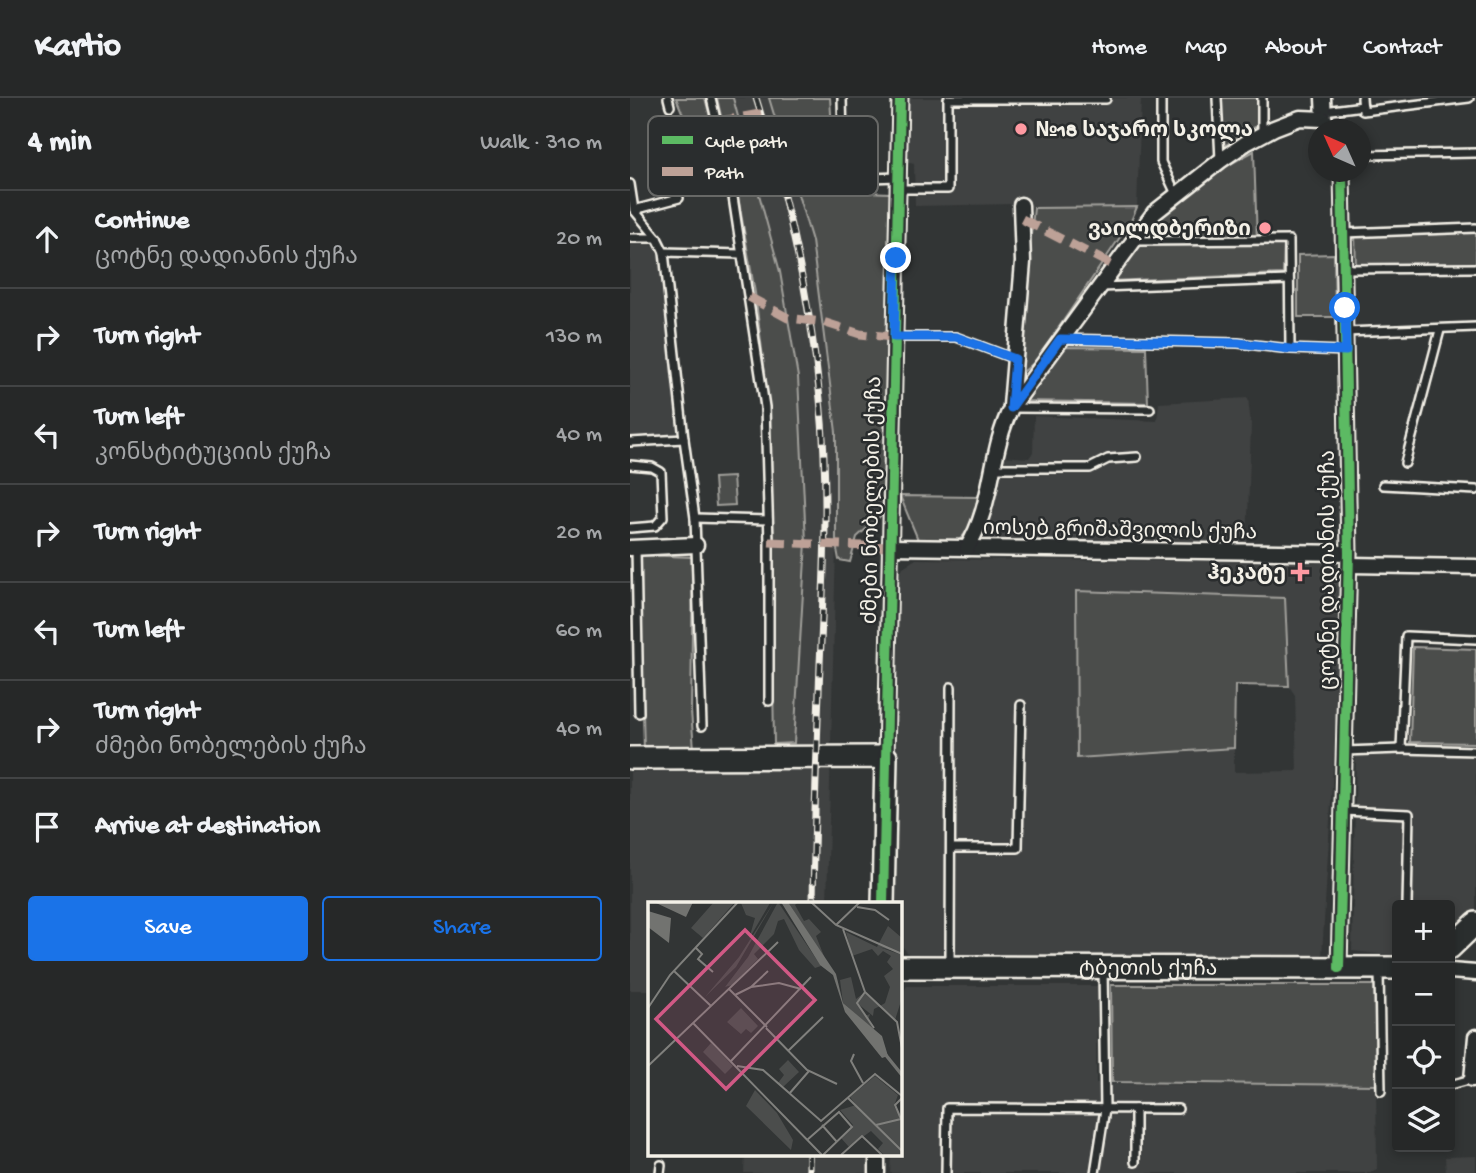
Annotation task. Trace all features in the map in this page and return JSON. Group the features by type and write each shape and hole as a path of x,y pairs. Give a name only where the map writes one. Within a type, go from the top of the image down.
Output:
{"street":[{"name":"ძმები ნობელების ქუჩა","path":"883,902 900,98"},
{"path":"967,548 985,511 1003,424 1011,408 1154,213 1220,160 1262,134 1300,118 1326,114"},
{"name":"ცოტნე დადიანის ქუჩა","path":"1339,968 1349,559 1342,182"},
{"path":"1011,408 1023,262 1021,205"},
{"path":"633,548 696,545"},
{"name":"იოსებ გრიშაშვილის ქუჩა","path":"889,547 1349,559 1476,567"},
{"path":"630,758 886,757"},
{"path":"1455,943 1476,923"},
{"name":"ტბეთის ქუჩა","path":"901,967 1388,968"},
{"path":"1455,971 1476,973"},
{"path":"1472,1079 1476,1037"}],"lane":[{"path":"711,98 715,116"},
{"path":"842,98 842,116"},
{"path":"1161,98 1161,162 1176,194"},
{"path":"1217,98 1220,160"},
{"path":"1262,98 1262,134"},
{"path":"878,181 948,189 948,99 1107,99"},
{"path":"1326,114 1362,102 1363,111 1471,99"},
{"path":"1371,155 1476,153"},
{"path":"630,184 634,210 664,251 695,518 702,726"},
{"path":"733,196 762,378 768,520 769,701"},
{"path":"634,210 679,198"},
{"path":"1343,233 1476,228"},
{"path":"630,238 657,238"},
{"path":"1131,241 1289,240 1290,349"},
{"path":"664,251 741,254"},
{"path":"1344,269 1476,268"},
{"path":"1098,288 1289,280"},
{"path":"1345,332 1476,327"},
{"path":"1405,463 1440,330"},
{"path":"894,337 956,337 1015,359"},
{"path":"1060,339 1238,343 1290,349 1346,351"},
{"path":"1011,408 1150,409"},
{"path":"630,442 684,439"},
{"path":"993,468 1090,468 1108,459 1137,457"},
{"path":"630,466 652,467 661,472 663,517 655,527 630,528"},
{"path":"1383,485 1476,490"},
{"path":"695,518 768,520"},
{"path":"633,548 639,713"},
{"path":"1401,749 1406,636 1476,639"},
{"path":"950,967 951,687"},
{"path":"951,848 1018,848 1020,705"},
{"path":"1345,751 1476,751"},
{"path":"1343,811 1409,814 1407,900"},
{"path":"1095,1173 1105,1109 1103,968"},
{"path":"1381,1091 1388,968"},
{"path":"1455,1084 1472,1079"},
{"path":"946,1173 947,1108 1178,1109"},
{"path":"1135,1109 1135,1162"}],"shaded area":[{"path":"676,98 705,98 710,116 684,116"},
{"path":"717,98 733,98 738,116 721,116"},
{"path":"733,98 769,98 774,116 738,116"},
{"path":"769,98 830,98 831,116 774,116"},
{"name":"№18 საჯარო სკოლა","path":"903,98 1141,98 1137,207 1034,208 1013,204 915,206 914,164 902,161"},
{"path":"1219,98 1257,98 1258,125 1221,148"},
{"path":"1254,151 1257,242 1284,243 1283,274 1109,281 1165,210 1221,169"},
{"path":"878,193 890,193 887,510 857,537 850,562 839,560 836,544 836,432 812,241 798,196 878,196"},
{"path":"738,196 759,196 780,272 798,377 806,542 794,743 774,744 769,407 755,293"},
{"path":"759,196 798,196 812,241 836,432 836,544 827,902 648,902 648,990 630,990 630,772 793,767 806,542 798,377 780,272"},
{"path":"1137,207 1131,221 1036,361 1017,377 1034,208"},
{"path":"1476,231 1476,266 1356,267 1355,235"},
{"path":"630,244 651,244 658,250 680,430 670,439 630,439"},
{"path":"1334,254 1335,317 1298,317 1298,255"},
{"path":"1059,347 1146,348 1148,403 1024,401"},
{"path":"1248,398 1251,424 1247,548 1000,545 987,538 1001,456 1029,458 1033,452 1034,416 1157,421 1159,403"},
{"path":"733,477 735,505 716,506 714,478"},
{"path":"900,496 978,497 965,533 954,543 947,545 919,542"},
{"path":"639,555 693,557 691,711 694,749 644,751"},
{"path":"916,559 1334,562 1340,569 1337,700 1322,956 1071,961 912,958 901,945 901,902 894,902 898,579 903,567","holes":["1285,598 1289,686 1295,695 1297,771 1234,772 1234,748 1077,757"]},
{"path":"1076,591 1285,598 1289,686 1235,685 1234,748 1077,758"},
{"path":"1413,647 1476,649 1476,743 1410,742"},
{"path":"1356,753 1476,753 1476,917 1455,934 1455,900 1392,900 1392,955 1352,951"},
{"path":"1111,985 1378,985 1376,1085 1112,1082"},
{"path":"907,986 1097,986 1096,1084 1376,1085 1377,1169 1369,1173 890,1173 891,1156 901,1156 901,995"},
{"path":"745,1156 867,1156 867,1173 744,1173"},
{"path":"1476,1156 1476,1173 1446,1173 1445,1157"}],"railway":[{"path":"756,98 761,116"},
{"path":"784,196 804,284 823,432 825,532 813,902"},
{"path":"809,1156 809,1173"}],"marked path":[{"path":"749,116 765,113"},
{"path":"1022,219 1114,266"},
{"path":"749,297 788,318 823,322 860,334 894,337"},
{"path":"769,542 889,547"}],"cycle path":[{"path":"883,902 900,98"},
{"path":"1339,968 1349,553 1342,182"}],"place":[{"name":"№18 საჯარო სკოლა","path":"1021,129"},
{"name":"ვაილდბერიზი","path":"1265,228"},
{"name":"ჰეკატე","path":"1300,572"}],"route":[{"path":"896,258 894,337 956,337 1015,359 1011,408 1060,339 1238,343 1290,349 1346,351 1345,308"}]}
